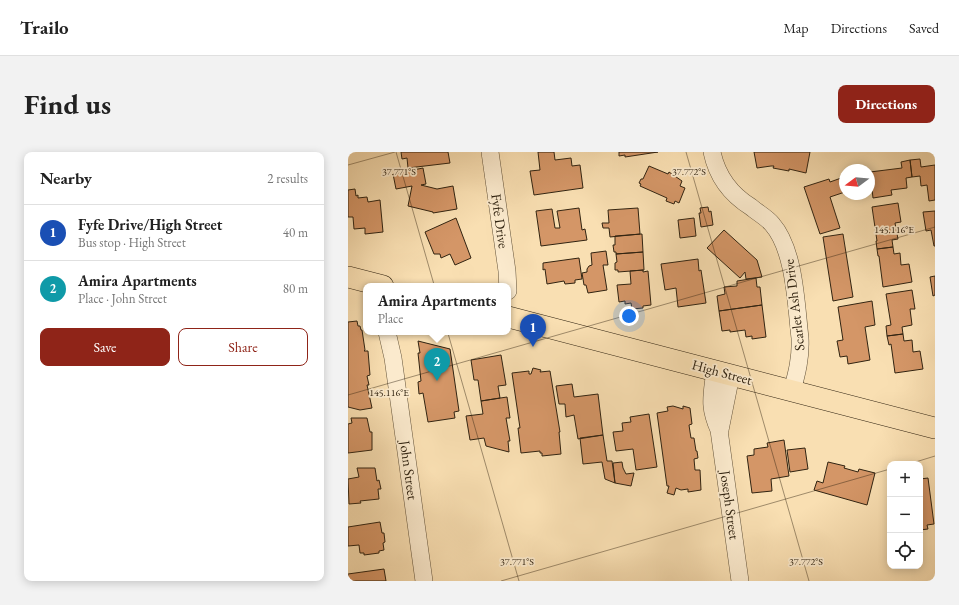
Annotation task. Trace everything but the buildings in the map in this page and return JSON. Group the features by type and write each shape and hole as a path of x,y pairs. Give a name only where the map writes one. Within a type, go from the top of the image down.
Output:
{"main road":[{"path":"348,277 370,283"},
{"name":"High Street","path":"511,318 935,428"}],"street":[{"name":"Fyfe Drive","path":"490,152 508,283"},
{"name":"Scarlet Ash Drive","path":"712,152 714,164 720,177 729,189 738,198 772,224 781,237 787,251 801,352 799,367 792,391"},
{"name":"John Street","path":"387,335 393,358 424,581"},
{"name":"John Street","path":"393,358 395,335"},
{"name":"Joseph Street","path":"723,373 720,430 740,581"}],"place":[{"name":"Fyfe Drive/High Street","path":"533,347"},
{"name":"Amira Apartments","path":"437,381"}]}
